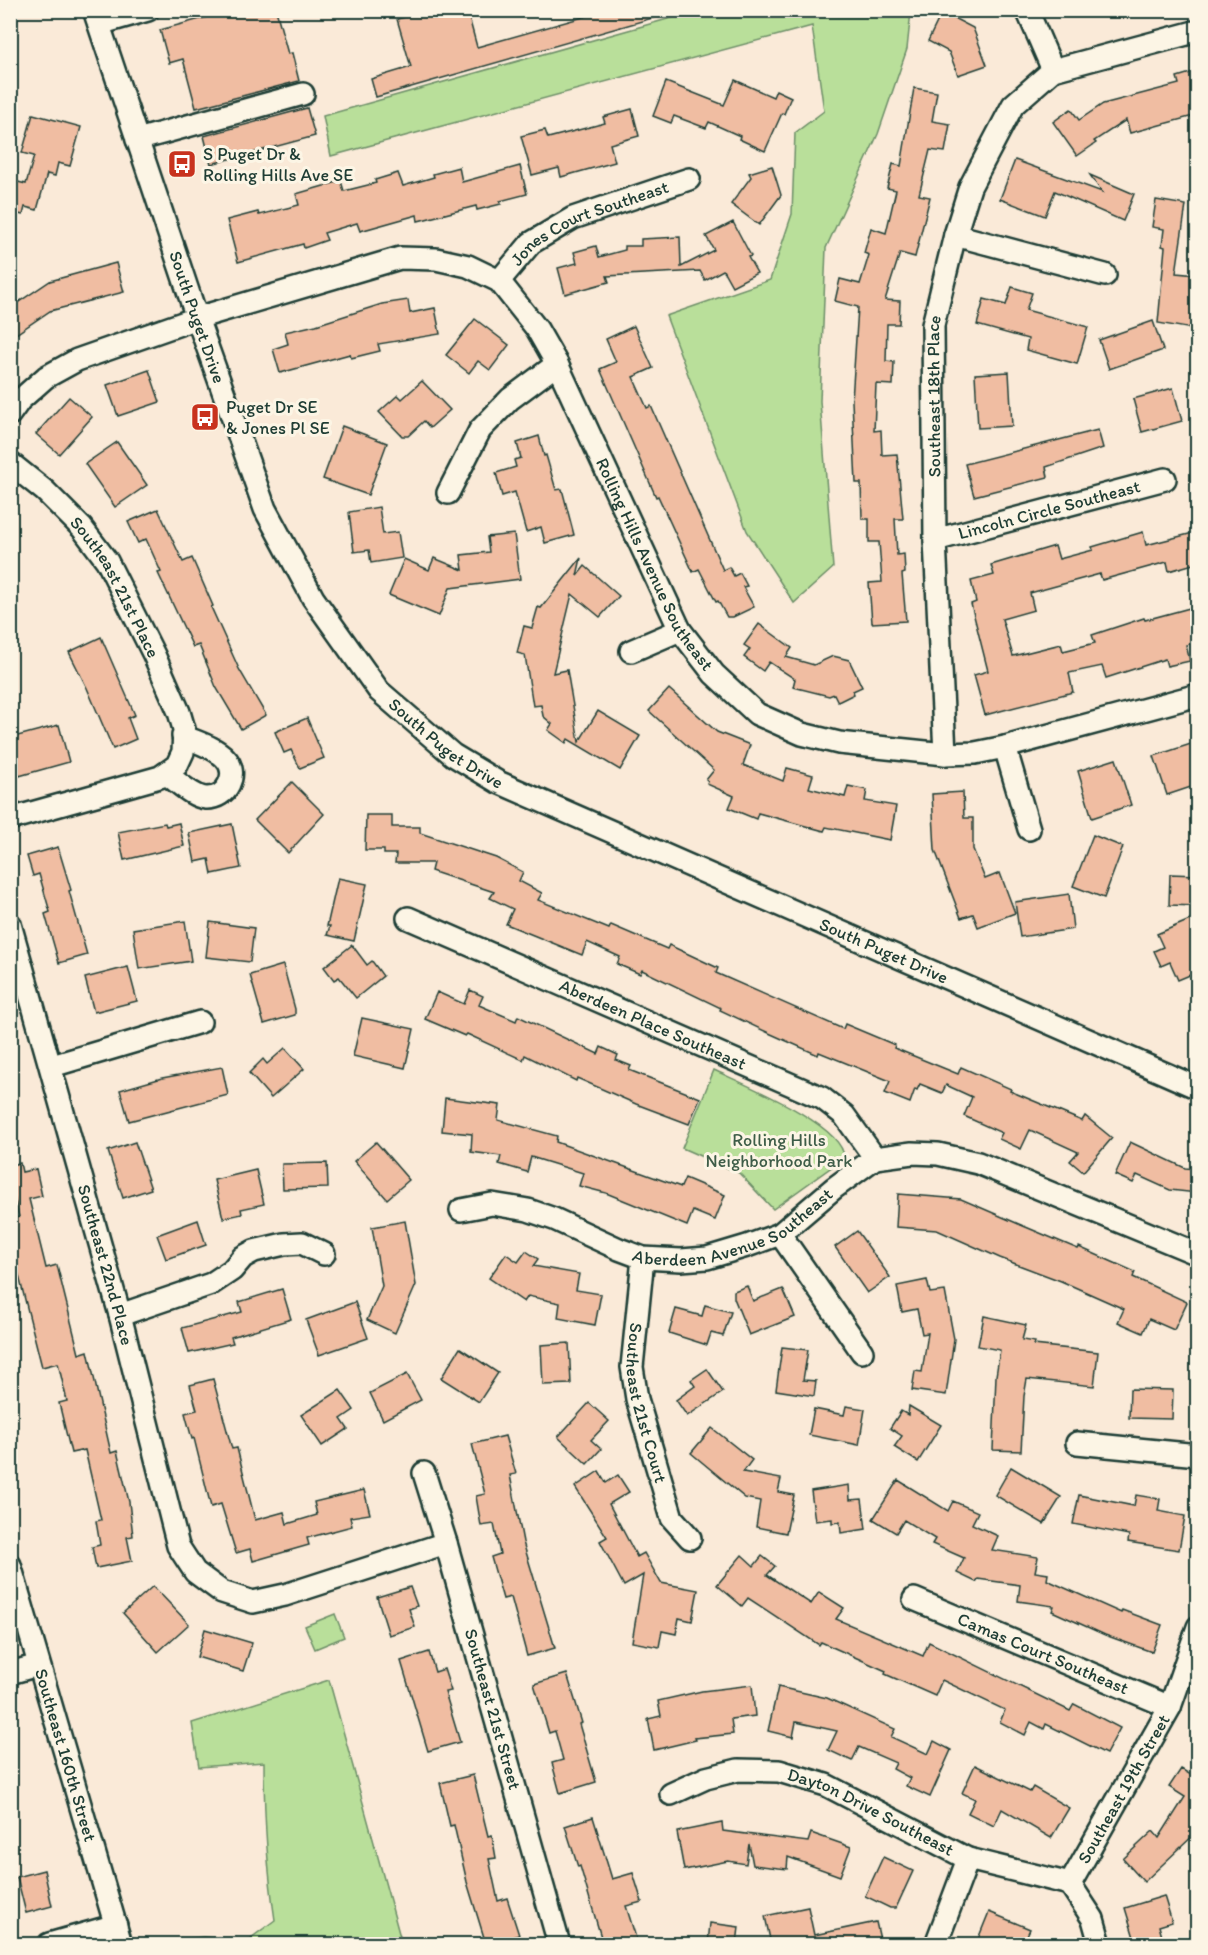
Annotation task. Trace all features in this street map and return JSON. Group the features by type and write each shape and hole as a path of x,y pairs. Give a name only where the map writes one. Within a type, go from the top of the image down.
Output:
{"street":[{"path":"96,17 148,10"},
{"path":"1027,10 1053,70 1197,31"},
{"name":"South Puget Drive","path":"96,17 197,318 265,509 313,598 380,691 453,755 498,782 1197,1088"},
{"name":"Southeast 18th Place","path":"945,754 935,540 933,325 955,235 970,187 1013,105 1053,70"},
{"path":"137,140 303,94"},
{"name":"Jones Court Southeast","path":"499,281 531,243 573,218 689,179"},
{"path":"955,235 1105,275"},
{"name":"Rolling Hills Avenue Southeast","path":"10,414 20,400 46,377 76,360 197,318 400,258 436,259 468,266 499,281 537,329 557,364 680,630 714,674 757,714 802,734 839,743 945,754 975,753 1197,695"},
{"path":"448,493 480,430 510,399 557,364"},
{"name":"Southeast 21st Place","path":"10,463 45,491 82,528 107,561 154,655 179,712 184,729 183,744"},
{"name":"Lincoln Circle Southeast","path":"935,540 1166,479"},
{"path":"631,651 680,630"},
{"path":"10,819 166,774 177,765 183,744 223,756 231,768 230,783 220,795 205,798 198,796 166,774"},
{"path":"1005,747 1029,830"},
{"name":"Aberdeen Place Southeast","path":"408,918 822,1098 844,1115 875,1158"},
{"name":"Southeast 22nd Place","path":"10,924 52,1066 120,1315 178,1546 195,1572 222,1592 253,1602 285,1595 446,1543"},
{"path":"52,1066 200,1022"},
{"name":"Aberdeen Avenue Southeast","path":"461,1210 492,1204 528,1210 643,1258 681,1260 707,1258 780,1234 834,1188 875,1158 912,1153 938,1154 978,1163 1197,1254"},
{"path":"780,1234 862,1352"},
{"path":"120,1315 211,1284 232,1270 243,1257 254,1251 284,1244 302,1244 324,1254"},
{"name":"Southeast 21st Court","path":"643,1258 632,1366 637,1399 672,1518 690,1538"},
{"path":"1077,1443 1197,1455"},
{"name":"Southeast 21st Street","path":"424,1473 446,1543 559,1944"},
{"name":"Southeast 160th Street","path":"10,1565 119,1935"},
{"name":"Camas Court Southeast","path":"914,1599 1170,1707"},
{"name":"Southeast 19th Street","path":"1100,1944 1093,1919 1070,1884 1170,1707 1197,1627"},
{"path":"10,1673 39,1665"},
{"name":"Dayton Drive Southeast","path":"671,1794 706,1778 738,1770 779,1771 826,1785 968,1858 1070,1884"},
{"path":"936,1944 968,1858"},
{"path":"48,1944 119,1935"}],"green space":[{"path":"696,11 911,11 907,49 878,134 826,248 820,401 833,568 794,603 747,531 666,316 770,280 792,214 795,133 824,111 812,26 331,156 323,116"},
{"name":"Rolling Hills Neighborhood Park","path":"714,1070 790,1106 810,1119 828,1132 840,1145 844,1158 773,1209 739,1173 682,1148"},
{"path":"335,1614 344,1637 315,1649 305,1626"},
{"path":"329,1680 402,1944 168,1944 171,1941 203,1937 247,1941 275,1920 266,1841 264,1762 199,1767 192,1723"}],"building":[{"path":"233,10 276,10 288,54 292,53 299,81 196,108 183,59 169,63 160,30"},
{"path":"404,10 467,10 477,47 608,10 663,10 663,15 376,97 371,79 411,67 397,19 406,17"},
{"path":"942,12 973,28 987,65 958,75 949,52 928,41"},
{"path":"1197,71 1197,115 1130,133 1126,120 1094,141 1096,143 1077,156 1053,122 1071,109 1079,120 1103,104 1179,84 1177,77"},
{"path":"735,80 773,97 776,90 791,97 765,151 739,139 740,136 709,122 706,128 674,116 671,123 653,116 666,82 724,105"},
{"path":"914,88 937,92 932,121 950,124 945,152 930,150 919,195 930,197 915,257 900,253 885,300 900,301 899,324 887,324 886,361 894,362 893,385 876,384 874,431 881,430 882,455 897,454 903,519 895,519 897,555 904,554 905,573 902,574 906,621 872,623 869,583 882,582 879,542 869,542 869,519 862,519 861,483 856,483 852,401 858,307 835,301 840,279 860,284 869,255 864,253 871,228 886,233 896,190 887,188 893,164 901,166"},
{"path":"307,108 315,136 211,164 204,136"},
{"path":"632,109 639,136 610,144 615,162 561,177 559,168 532,175 521,136 545,130 548,138 605,123 603,117"},
{"path":"33,114 81,127 70,166 58,163 55,176 47,174 37,210 25,207 23,215 10,212 10,180 26,184 34,156 22,153"},
{"path":"1015,160 1102,192 1090,175 1134,194 1123,221 1055,191 1045,216 1000,199"},
{"path":"520,166 527,194 500,201 501,204 477,210 476,206 418,221 417,215 360,231 357,223 324,233 327,240 304,248 303,244 238,262 227,220 299,205 296,194 341,181 344,191 376,183 375,180 398,173 403,186 459,167 462,182"},
{"path":"772,166 781,195 759,225 731,204 751,177 749,173"},
{"path":"1156,200 1186,205 1176,273 1197,275 1197,300 1192,329 1158,323 1165,247 1162,246 1164,229 1152,227"},
{"path":"733,222 751,256 748,257 757,273 732,286 723,270 705,280 700,271 607,276 609,282 565,294 558,268 577,263 574,252 596,246 599,257 625,250 625,246 641,246 641,239 680,237 681,267 714,250 706,236"},
{"path":"116,263 124,292 50,311 10,338 10,308 50,281"},
{"path":"1012,287 1032,293 1026,310 1088,327 1077,364 1026,350 1028,339 977,325 984,299 1006,305"},
{"path":"408,300 410,313 435,308 440,334 378,344 380,351 351,358 350,354 280,373 273,349 288,344 285,332 316,325 382,304"},
{"path":"475,319 509,345 490,370 478,361 469,373 446,355"},
{"path":"1153,321 1163,350 1109,369 1099,340"},
{"path":"634,326 653,368 633,377 647,408 651,406 723,570 729,567 734,576 740,573 747,586 743,587 754,607 733,617 727,617 718,601 716,602 699,569 693,572 658,496 656,497 600,369 616,362 606,339"},
{"path":"149,370 160,402 118,416 107,385"},
{"path":"1009,372 1012,426 978,428 975,374"},
{"path":"422,381 450,410 430,428 424,421 408,436 402,436 379,412 398,395 402,399"},
{"path":"1173,388 1182,421 1142,432 1133,399"},
{"path":"69,397 92,417 59,454 36,434"},
{"path":"342,426 387,443 368,495 323,479"},
{"path":"1098,430 1103,448 1046,467 1048,477 974,496 965,464"},
{"path":"539,436 556,490 562,489 574,535 545,543 541,527 526,532 515,492 502,496 496,473 516,467 514,460 521,458 517,443"},
{"path":"117,442 147,485 115,507 85,464"},
{"path":"379,507 383,534 398,532 402,558 371,563 369,550 354,552 349,512"},
{"path":"158,509 183,562 192,558 239,669 266,715 241,729 216,687 199,645 193,647 158,573 161,572 146,539 138,543 128,522"},
{"path":"1143,532 1146,545 1197,532 1197,563 1169,571 1167,562 1102,580 1100,574 1030,593 1034,610 1002,619 1013,656 1061,644 1063,651 1095,643 1092,635 1144,618 1145,620 1197,606 1197,642 1186,645 1190,661 1167,666 1165,659 1106,678 1102,666 1069,673 1073,692 985,715 974,675 988,671 971,604 976,602 971,581 994,575 991,565 1055,546 1059,559 1093,550 1092,547"},
{"path":"514,534 520,579 450,588 439,616 389,595 404,559 429,570 434,558 463,570 461,555 489,552 487,537"},
{"path":"581,558 577,576 585,566 619,596 600,617 572,594 553,673 567,670 579,742 598,711 640,736 620,770 568,739 566,743 548,730 552,724 543,716 541,705 533,706 525,655 517,653 524,626 532,628 538,607 541,608"},
{"path":"759,624 792,648 786,657 814,665 833,656 849,660 862,687 838,702 834,694 829,696 793,687 795,679 769,662 763,671 744,657 750,649 744,645"},
{"path":"101,637 135,715 128,718 136,739 113,749 69,652"},
{"path":"669,689 717,732 750,745 743,765 783,781 787,768 813,775 809,788 845,797 848,786 867,790 865,801 896,806 890,840 826,827 824,831 758,813 756,819 729,808 734,796 707,784 706,780 714,770 649,711"},
{"path":"307,718 324,758 300,768 291,750 284,753 275,732"},
{"path":"59,725 69,762 19,776 10,738"},
{"path":"1197,742 1197,785 1167,795 1154,756"},
{"path":"1116,759 1131,805 1092,818 1078,771"},
{"path":"292,782 324,814 288,853 255,820"},
{"path":"963,792 964,818 973,818 973,849 985,879 1000,873 1015,913 978,927 973,914 961,918 935,850 932,794"},
{"path":"366,815 392,815 392,827 420,827 420,833 496,858 523,872 519,881 542,893 538,900 609,929 611,925 667,949 669,945 718,968 716,973 843,1029 845,1024 895,1045 894,1048 958,1074 961,1067 1011,1089 1010,1091 1082,1121 1085,1116 1112,1138 1083,1172 1070,1161 1078,1152 1030,1130 1021,1149 999,1139 1002,1133 964,1116 972,1097 946,1085 942,1093 920,1084 917,1090 915,1089 910,1103 885,1093 890,1081 819,1052 818,1055 720,1010 721,1008 642,970 640,974 617,964 620,957 587,942 582,955 506,924 513,909 490,898 494,892 431,871 433,863 395,863 396,854 384,854 384,850 365,850"},
{"path":"165,823 166,826 179,823 184,846 124,860 118,832"},
{"path":"232,824 241,868 212,874 209,859 195,862 189,833"},
{"path":"1093,835 1123,847 1104,898 1073,886"},
{"path":"58,847 87,955 59,963 45,914 50,912 39,874 33,876 27,856"},
{"path":"1170,874 1197,875 1197,906 1169,905"},
{"path":"338,878 367,884 354,941 327,935"},
{"path":"1069,894 1073,929 1020,937 1015,902"},
{"path":"1197,917 1197,972 1178,980 1170,962 1161,966 1154,951 1163,947 1157,934"},
{"path":"185,921 191,961 139,969 133,929"},
{"path":"210,922 254,928 250,962 206,957"},
{"path":"352,945 367,965 372,961 383,976 356,998 339,977 334,980 324,967"},
{"path":"283,965 295,1015 264,1024 250,975"},
{"path":"128,967 137,1001 94,1012 85,978"},
{"path":"470,990 483,996 479,1005 516,1021 518,1016 598,1054 601,1047 618,1055 616,1060 631,1066 629,1070 700,1098 689,1124 577,1078 576,1081 525,1055 523,1060 467,1034 465,1036 425,1019 437,992 464,1004"},
{"path":"362,1018 414,1029 405,1068 353,1056"},
{"path":"285,1048 304,1069 271,1098 249,1073 263,1059 267,1064"},
{"path":"222,1067 228,1095 129,1121 120,1090 162,1078"},
{"path":"445,1098 500,1105 498,1120 557,1136 556,1142 681,1187 685,1178 725,1195 715,1220 693,1211 687,1226 606,1193 579,1186 583,1173 531,1157 527,1172 499,1164 501,1156 471,1152 472,1134 442,1131"},
{"path":"135,1142 151,1189 123,1198 108,1151"},
{"path":"376,1142 409,1180 387,1199 354,1161"},
{"path":"1130,1142 1185,1168 1197,1169 1197,1193 1170,1190 1137,1175 1133,1183 1115,1175"},
{"path":"20,1163 22,1172 36,1169 42,1196 29,1199 46,1268 57,1265 79,1354 88,1351 111,1453 117,1451 129,1502 133,1536 127,1537 132,1561 96,1568 92,1547 100,1545 96,1521 101,1520 85,1450 71,1453 59,1403 67,1401 58,1363 42,1367 16,1264 10,1266 10,1219 19,1217 10,1180 10,1165"},
{"path":"327,1163 328,1188 283,1189 282,1164"},
{"path":"256,1170 264,1204 241,1209 242,1214 223,1218 214,1180"},
{"path":"898,1194 961,1199 1135,1272 1133,1277 1187,1302 1174,1330 1149,1319 1143,1333 1118,1322 1124,1309 1061,1281 1000,1258 937,1230 896,1227"},
{"path":"198,1220 206,1245 166,1259 157,1235"},
{"path":"405,1221 416,1285 395,1333 367,1320 382,1286 372,1227"},
{"path":"857,1231 890,1277 867,1293 835,1247"},
{"path":"526,1251 538,1259 533,1266 579,1274 576,1290 601,1294 595,1325 558,1318 560,1303 528,1296 524,1302 489,1278 506,1254 518,1262"},
{"path":"927,1280 930,1293 945,1291 954,1339 946,1395 912,1390 915,1371 922,1372 928,1333 922,1334 917,1309 902,1312 897,1286"},
{"path":"747,1286 753,1301 783,1289 795,1317 749,1335 734,1298 734,1291"},
{"path":"282,1289 291,1319 231,1337 233,1343 189,1353 182,1328 242,1312 239,1302"},
{"path":"355,1302 368,1338 319,1355 306,1320"},
{"path":"705,1305 731,1312 723,1336 711,1333 707,1345 669,1333 676,1309 702,1316"},
{"path":"984,1316 1026,1325 1022,1340 1035,1342 1034,1345 1098,1352 1094,1386 1027,1379 1021,1451 993,1450 996,1376 1000,1350 978,1346"},
{"path":"569,1343 571,1384 543,1385 541,1345"},
{"path":"782,1347 808,1350 803,1380 816,1381 814,1396 776,1390"},
{"path":"460,1348 498,1373 479,1402 441,1378"},
{"path":"707,1369 723,1392 687,1416 676,1400 695,1386 691,1380"},
{"path":"407,1374 421,1400 383,1420 370,1393"},
{"path":"213,1379 232,1449 237,1448 255,1520 284,1512 287,1524 317,1515 314,1502 364,1490 370,1514 350,1517 352,1526 307,1538 309,1545 253,1561 250,1549 236,1553 221,1504 211,1507 194,1438 192,1439 185,1413 197,1410 190,1385"},
{"path":"1130,1389 1173,1390 1172,1419 1129,1418"},
{"path":"340,1390 354,1410 341,1419 348,1429 322,1446 301,1415"},
{"path":"589,1403 609,1421 591,1440 601,1449 587,1464 558,1437"},
{"path":"846,1406 865,1409 859,1445 809,1435 814,1409 844,1415"},
{"path":"909,1406 941,1425 918,1462 894,1447 902,1436 890,1428 901,1411 908,1415"},
{"path":"712,1428 752,1460 743,1472 781,1479 778,1492 794,1495 786,1533 756,1527 760,1501 745,1498 691,1453"},
{"path":"505,1436 516,1474 510,1475 523,1542 555,1648 527,1656 511,1597 503,1599 491,1557 500,1554 494,1524 481,1526 476,1496 485,1494 472,1444"},
{"path":"1011,1467 1061,1497 1044,1524 995,1495"},
{"path":"599,1471 606,1483 618,1475 629,1492 609,1504 637,1557 644,1553 661,1583 698,1590 692,1621 679,1618 676,1634 662,1631 659,1647 632,1642 643,1575 624,1586 600,1541 607,1537 575,1487"},
{"path":"898,1480 948,1511 953,1501 978,1512 972,1524 998,1536 992,1550 1038,1557 1035,1572 1048,1574 1047,1580 1121,1613 1122,1610 1162,1625 1152,1652 1105,1635 1052,1611 1054,1606 1018,1601 1020,1585 978,1579 976,1582 957,1573 964,1558 932,1544 935,1539 904,1520 896,1533 873,1519"},
{"path":"849,1485 850,1500 862,1499 866,1529 841,1533 840,1522 832,1523 832,1519 815,1521 811,1491"},
{"path":"1079,1495 1134,1506 1136,1495 1160,1499 1158,1511 1185,1516 1179,1550 1128,1542 1129,1535 1073,1524"},
{"path":"742,1555 754,1566 762,1556 775,1566 767,1575 811,1604 819,1592 844,1608 836,1619 923,1656 929,1642 1070,1711 1074,1704 1120,1728 1106,1754 1046,1724 1044,1729 1031,1722 1025,1735 1000,1722 1005,1710 942,1680 935,1696 821,1642 819,1645 748,1598 742,1606 717,1585"},
{"path":"153,1586 189,1624 158,1652 123,1613"},
{"path":"410,1587 417,1606 409,1609 415,1627 389,1635 377,1597"},
{"path":"205,1629 252,1643 243,1671 197,1657"},
{"path":"429,1652 435,1672 444,1669 451,1691 445,1692 460,1742 428,1751 401,1661"},
{"path":"567,1674 596,1782 560,1793 552,1763 563,1760 555,1731 549,1733 534,1684"},
{"path":"752,1685 755,1716 731,1719 733,1734 695,1738 696,1740 654,1750 648,1719 661,1716 658,1701 702,1691"},
{"path":"778,1687 827,1698 895,1729 891,1737 928,1754 934,1741 951,1750 930,1797 906,1786 910,1778 893,1769 896,1763 859,1747 852,1761 828,1750 837,1731 796,1722 793,1737 768,1731"},
{"path":"975,1765 1030,1792 1033,1787 1069,1808 1051,1838 1002,1809 994,1826 968,1813 975,1799 962,1793"},
{"path":"1181,1769 1196,1778 1197,1776 1197,1832 1144,1882 1123,1859 1153,1831 1159,1838 1185,1797 1169,1787"},
{"path":"473,1775 488,1836 492,1835 496,1858 489,1859 498,1901 507,1898 519,1935 486,1944 467,1882 454,1825 450,1826 440,1783"},
{"path":"593,1817 612,1879 633,1873 642,1902 626,1906 638,1944 603,1944 580,1866 578,1867 565,1826"},
{"path":"722,1823 723,1831 808,1842 811,1833 851,1847 840,1876 788,1857 787,1869 753,1865 749,1844 746,1864 728,1861 684,1870 677,1832"},
{"path":"883,1857 913,1871 896,1908 890,1908 865,1896"},
{"path":"44,1870 52,1906 26,1913 17,1877"},
{"path":"1164,1896 1172,1922 1159,1926 1163,1940 1136,1944 1125,1908"},
{"path":"808,1907 814,1935 876,1922 881,1944 803,1944 802,1942 771,1944 765,1916"},
{"path":"989,1912 1030,1929 1023,1944 991,1944 978,1939"},
{"path":"710,1923 739,1927 737,1944 708,1944"}],"place":[{"name":"S Puget Dr & Rolling Hills Ave SE","path":"182,164"},
{"name":"Puget Dr SE & Jones Pl SE","path":"205,417"}]}
